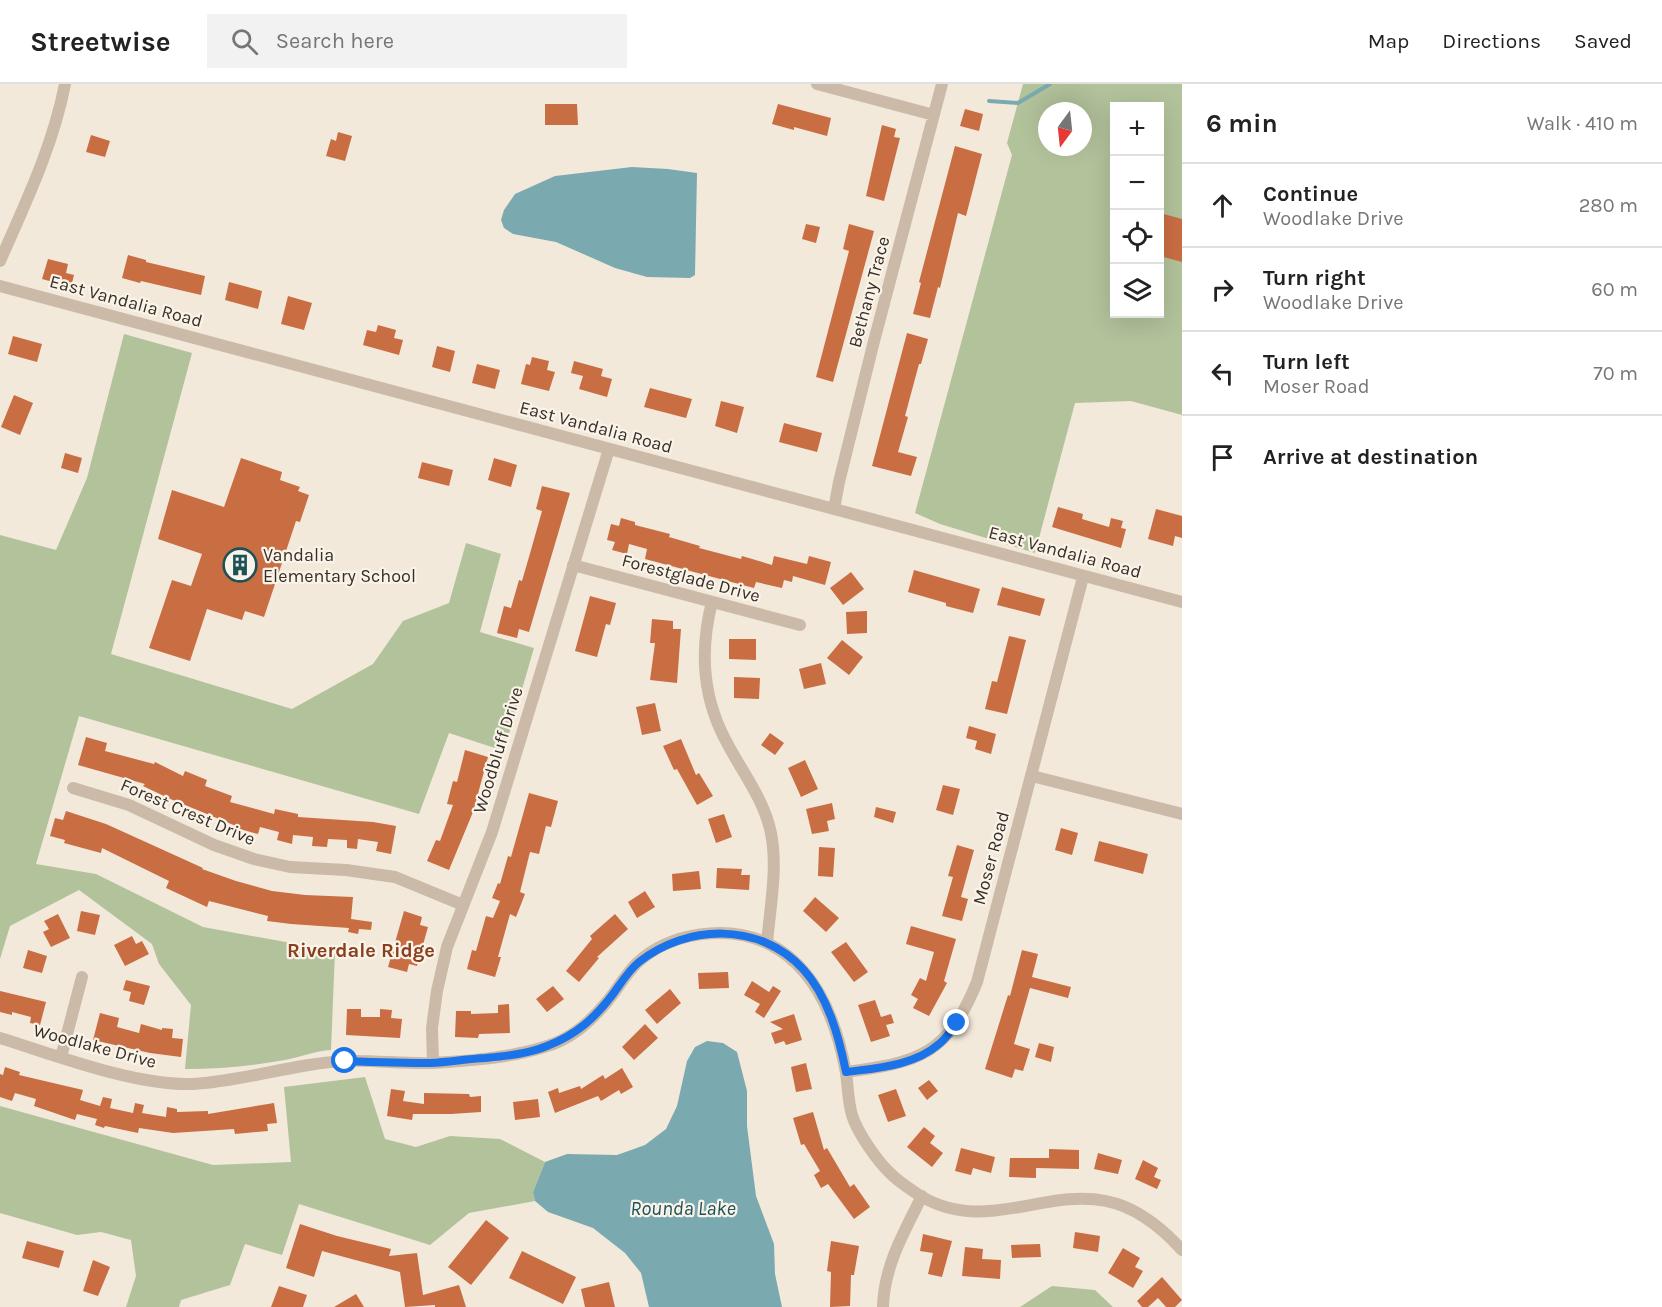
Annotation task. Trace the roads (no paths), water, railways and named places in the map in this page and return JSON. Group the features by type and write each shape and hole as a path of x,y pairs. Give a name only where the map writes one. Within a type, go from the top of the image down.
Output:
{"street":[{"path":"0,261 40,167 60,107 65,84"},
{"path":"818,84 934,115"},
{"name":"Bethany Trace","path":"834,509 873,345 942,84"},
{"name":"East Vandalia Road","path":"0,286 1182,602"},
{"name":"Woodbluff Drive","path":"432,1063 432,1028 437,991 447,947 492,832 609,449"},
{"name":"Forestglade Drive","path":"573,565 800,625"},
{"name":"Moser Road","path":"846,1072 887,1067 918,1057 939,1045 957,1023 968,1004 977,982 1083,577"},
{"path":"711,602 706,623 704,658 709,698 721,731 763,805 771,835 773,871 767,943"},
{"path":"1032,776 1182,814"},
{"name":"Forest Crest Drive","path":"73,788 129,804 214,845 254,860 290,867 346,870 395,877 463,905"},
{"name":"Woodlake Drive","path":"0,1038 104,1070 155,1081 189,1084 236,1079 345,1061 432,1063 504,1056 545,1047 574,1035 605,1004 637,963 660,948 684,937 717,933 746,935 784,952 804,969 821,996 840,1041 852,1116 868,1145 891,1174 922,1196 940,1205 970,1211 999,1212 1075,1198 1108,1201 1145,1216 1182,1250"},
{"path":"61,1057 82,977"},
{"path":"883,1307 884,1287 895,1251 922,1196"}],"water":[{"path":"632,167 697,173 695,275 690,278 647,277 615,268 556,242 513,234 504,228 501,220 504,210 515,194 555,176"},
{"name":"Rounda Lake","path":"707,1041 723,1043 737,1052 747,1091 747,1126 756,1196 774,1244 775,1274 782,1307 649,1307 641,1273 625,1253 593,1228 548,1212 535,1201 533,1192 545,1162 567,1154 617,1155 645,1145 666,1129 677,1106 687,1061 695,1047"}],"waterway":[{"path":"989,101 1018,103 1050,84"}],"place":[{"name":"Vandalia Elementary School","path":"240,565"}],"district":[{"name":"Riverdale Ridge","path":"361,950"}]}
